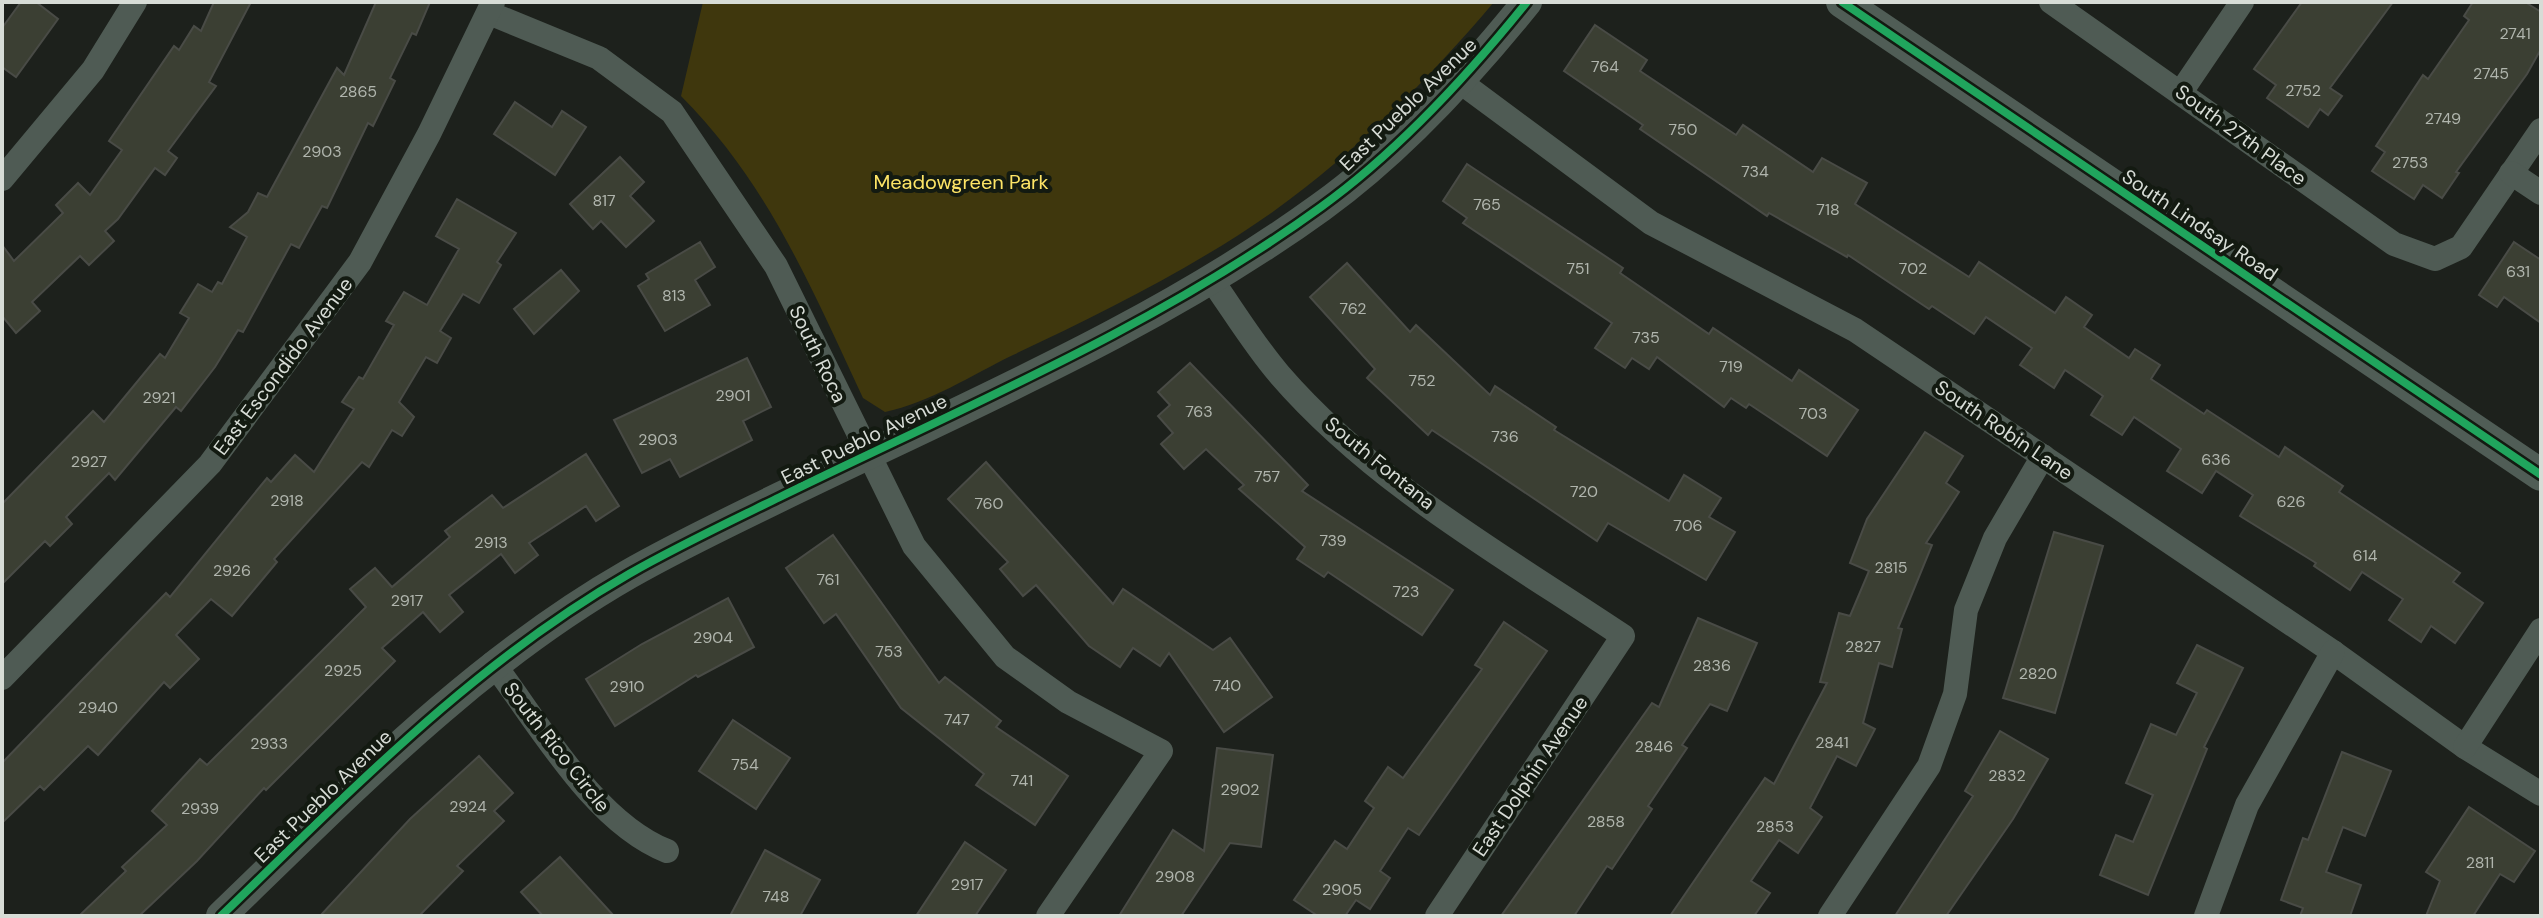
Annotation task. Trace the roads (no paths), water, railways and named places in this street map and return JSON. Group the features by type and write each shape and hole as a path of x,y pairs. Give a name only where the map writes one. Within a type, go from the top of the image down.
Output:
{"main road":[{"name":"South Lindsay Road","path":"1842,2 2541,475"}],"street":[{"path":"2,179 93,70 135,2"},
{"name":"East Pueblo Avenue","path":"221,916 439,707 493,663 629,574 866,455 1045,371 1164,309 1211,279 1325,204 1459,81 1527,2"},
{"name":"South 27th Place","path":"2051,2 2394,244 2435,259 2461,247 2511,173"},
{"path":"2181,92 2242,2"},
{"name":"South Roca","path":"491,8 599,58 672,112 776,266 866,455 914,546 1005,657 1068,702 1161,751 1048,916"},
{"name":"East Escondido Avenue","path":"2,678 210,464 360,262 491,8"},
{"name":"South Robin Lane","path":"1459,81 1651,223 1855,330 2333,652 2465,747 2541,794"},
{"path":"2541,130 2511,173 2541,193"},
{"name":"South Fontana","path":"1211,279 1279,374 1336,430 1403,488 1623,636"},
{"path":"1830,916 1929,766 1955,694 1966,610 1995,538 2043,456"},
{"path":"2465,747 2541,630"},
{"name":"East Dolphin Avenue","path":"1437,916 1623,636"},
{"path":"2206,916 2247,805 2333,652"},
{"name":"South Rico Circle","path":"493,663 606,813 634,835 667,851"}],"park label":[{"name":"Meadowgreen Park","path":"961,182"}]}
